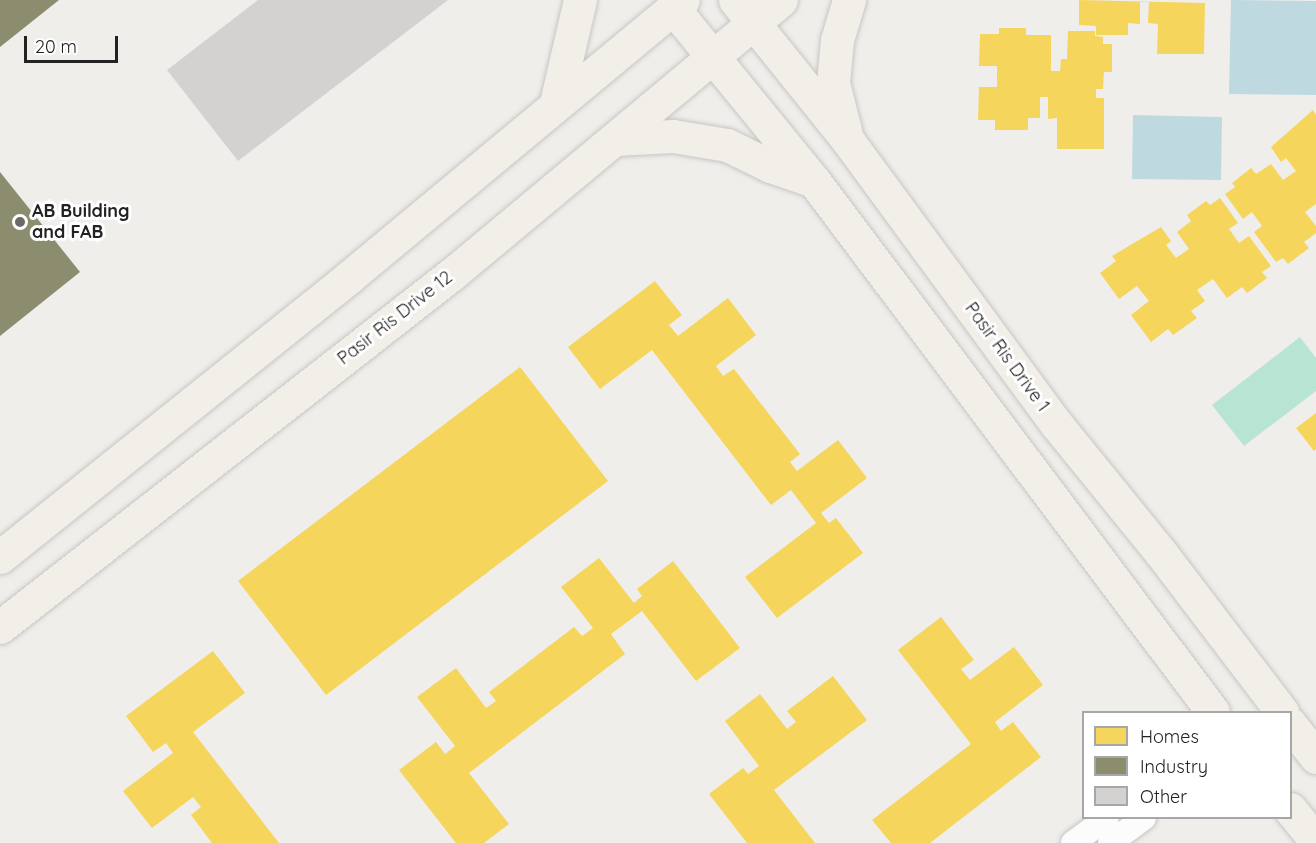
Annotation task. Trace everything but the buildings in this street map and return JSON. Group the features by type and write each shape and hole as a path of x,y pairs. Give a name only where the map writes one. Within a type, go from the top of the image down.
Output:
{"main road":[{"path":"556,103 579,0"},
{"name":"Pasir Ris Drive 1","path":"735,0 849,142 1057,425 1161,552 1281,711"},
{"name":"Pasir Ris Drive 12","path":"0,627 452,274 755,25 781,0"},
{"path":"849,0 837,40 833,83 849,142"},
{"path":"0,557 348,278 678,4 715,58 814,181 1201,705"},
{"path":"616,139 673,136 727,145 770,166 814,181"},
{"path":"1292,727 1316,757"},
{"path":"1292,811 1316,841"}],"street":[{"path":"1073,843 1106,819"},
{"path":"1110,843 1143,819"}],"green space":[{"path":"1300,337 1316,358 1316,391 1244,446 1212,405"}],"water":[{"path":"1231,0 1316,1 1316,95 1229,94"},
{"path":"1133,115 1222,117 1221,180 1132,179"}],"place":[{"name":"AB Building and FAB","path":"20,222"}]}
